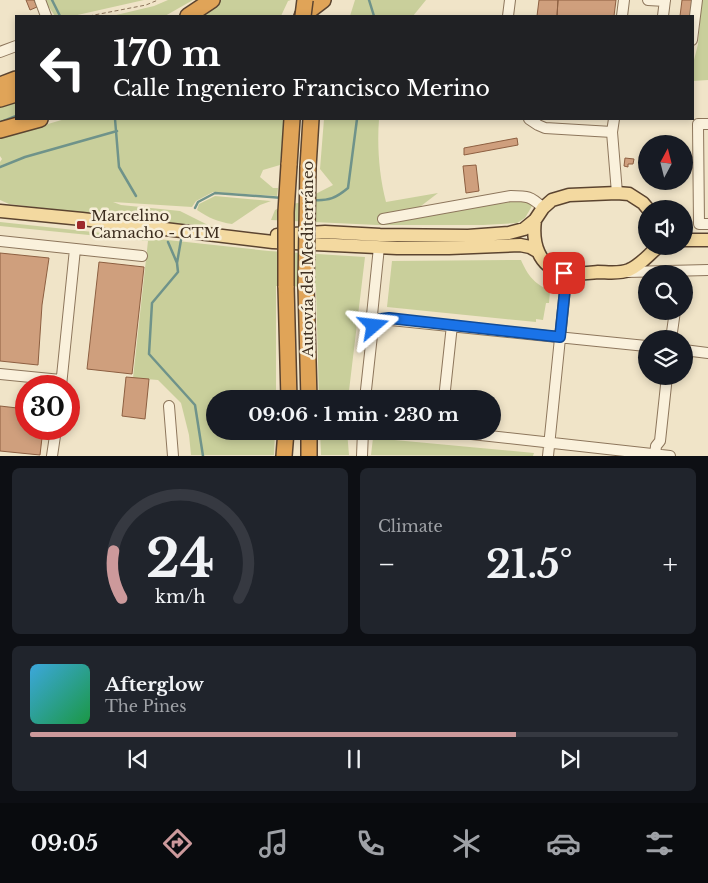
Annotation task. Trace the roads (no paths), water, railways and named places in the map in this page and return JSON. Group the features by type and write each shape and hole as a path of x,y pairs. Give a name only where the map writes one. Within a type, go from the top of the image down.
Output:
{"highway":[{"path":"190,15 212,0"},
{"path":"303,15 305,0"},
{"path":"304,15 324,0"},
{"path":"322,15 324,0"},
{"path":"0,78 15,73"},
{"path":"0,85 15,80"},
{"path":"0,99 15,94"},
{"path":"0,130 36,120"},
{"name":"Autovía del Mediterráneo","path":"288,390 286,212 292,120"},
{"name":"Autovía del Mediterráneo","path":"309,390 306,286 308,167 312,120"},
{"path":"284,456 287,440"},
{"path":"288,440 288,456"},
{"path":"309,440 309,456"}],"main road":[{"path":"380,241 509,233 524,229 552,200 569,195 617,193 629,194 638,200"},
{"path":"0,205 14,212"},
{"path":"0,212 232,236 325,232 380,241 449,248 520,245 537,251"},
{"path":"534,220 533,231 537,251 552,269 564,273 626,272 642,263 649,255"},
{"path":"693,240 708,240"}],"street":[{"path":"40,0 46,15"},
{"path":"508,15 510,0"},
{"path":"622,15 624,0"},
{"path":"648,0 665,1 663,15"},
{"path":"694,24 697,0"},
{"path":"0,52 15,46"},
{"path":"530,120 546,128 612,132"},
{"path":"614,120 612,132 617,193"},
{"path":"708,124 698,124 703,188 699,224 708,224"},
{"path":"383,219 511,196 524,196 534,199 543,208"},
{"path":"0,241 142,256"},
{"path":"380,241 372,316 379,320 452,325 638,345"},
{"path":"62,375 75,249"},
{"path":"693,271 708,270"},
{"path":"626,272 638,272"},
{"path":"548,456 565,289 564,273"},
{"path":"366,390 372,332 379,320"},
{"path":"445,390 452,325"},
{"path":"693,351 708,353"},
{"path":"0,374 15,376"},
{"path":"655,455 656,446 660,441 666,385"},
{"path":"169,406 173,456"},
{"path":"501,438 670,456"},
{"path":"52,456 54,440"},
{"path":"362,440 362,456"}],"waterway":[{"path":"52,0 60,15"},
{"path":"369,0 374,15"},
{"path":"1,122 15,116"},
{"path":"115,120 119,167 136,196"},
{"path":"313,200 332,198 348,188 357,120"},
{"path":"0,167 25,157 117,131"},
{"path":"195,208 198,202 215,193 283,198"},
{"path":"177,263 181,240"},
{"path":"168,242 177,263 178,272 152,303 149,354 195,405 203,456"}],"place":[{"name":"Marcelino Camacho - CTM","path":"81,225"}]}
